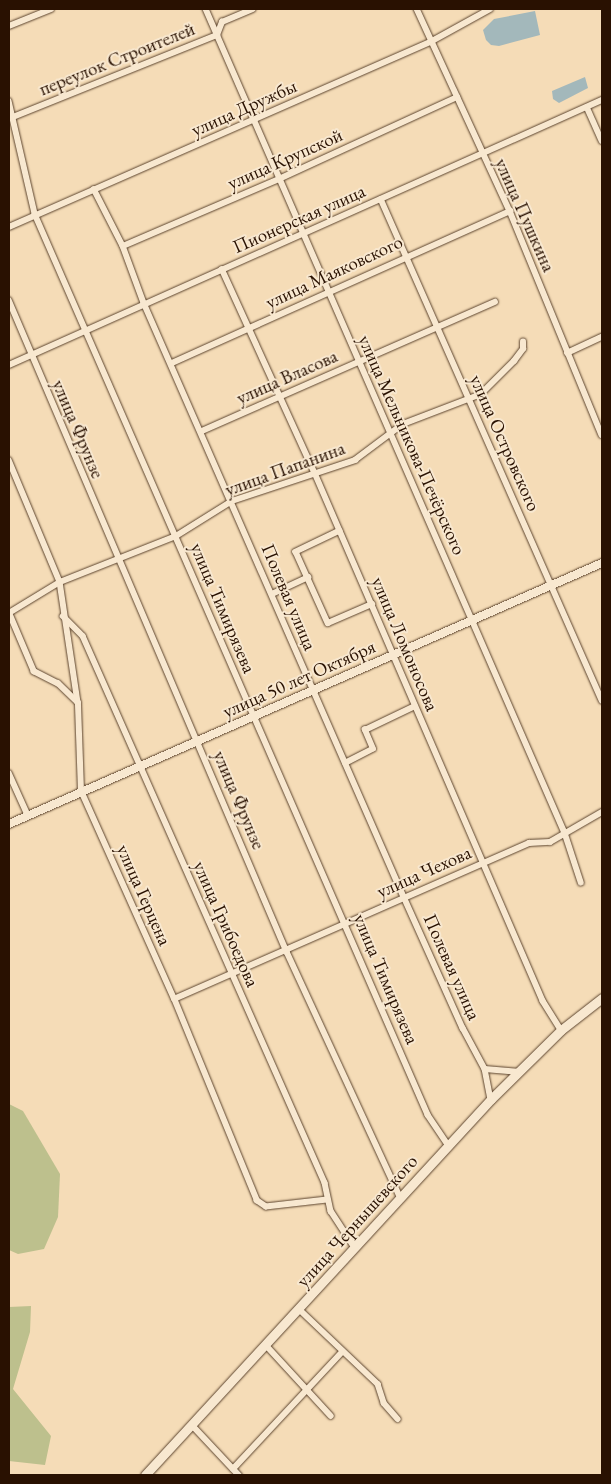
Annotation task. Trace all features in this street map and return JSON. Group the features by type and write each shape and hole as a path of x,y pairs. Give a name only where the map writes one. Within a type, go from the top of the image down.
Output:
{"main road":[{"name":"улица Чернышевского","path":"145,1475 491,1099 561,1030 602,998"}],"street":[{"path":"9,26 51,9"},
{"name":"улица Мельникова-Печёрского","path":"206,9 233,68 302,234 565,832 581,882"},
{"name":"переулок Строителей","path":"13,117 217,35 222,22 252,9"},
{"name":"улица Пушкина","path":"417,9 482,156 510,211 566,353 602,435"},
{"name":"улица Дружбы","path":"9,227 432,41 489,10"},
{"name":"улица Крупской","path":"123,246 280,179 457,98"},
{"name":"Пионерская улица","path":"9,365 85,329 482,156 602,100"},
{"name":"улица Тимирязева","path":"9,101 35,214 428,1114 448,1144"},
{"path":"587,107 602,141"},
{"name":"Полевая улица","path":"94,188 123,246 144,303 202,431 404,897 463,1028 485,1069 491,1099"},
{"name":"улица Островского","path":"381,199 404,256 470,399 602,700"},
{"name":"улица Маяковского","path":"172,363 404,256 510,211"},
{"name":"улица Ломоносова","path":"222,269 315,473 543,1001 561,1030"},
{"name":"улица Фрунзе","path":"9,300 117,558 288,952 401,1199"},
{"name":"улица Власова","path":"202,431 494,302"},
{"path":"566,353 602,337"},
{"name":"улица Папанина","path":"9,614 60,582 176,536 232,501 354,460 427,412 481,394 514,362 523,348 523,342"},
{"path":"9,460 60,582"},
{"path":"340,531 296,552 328,623 372,604"},
{"name":"улица 50 лет Октября","path":"9,824 602,563"},
{"path":"272,594 308,578"},
{"name":"улица Герцена","path":"60,582 63,616 78,703 81,791 174,999 257,1201 266,1207 328,1200"},
{"path":"9,614 34,672 58,684 78,703"},
{"name":"улица Грибоедова","path":"63,616 84,636 325,1183 328,1200 355,1248"},
{"path":"345,763 372,749 365,730 415,706"},
{"path":"9,773 28,815"},
{"name":"улица Чехова","path":"174,999 288,952 346,923 529,843 550,842 602,812"},
{"path":"485,1069 517,1072"},
{"path":"299,1309 342,1352 378,1384 384,1403 398,1419"},
{"path":"266,1345 331,1416"},
{"path":"233,1469 305,1389 342,1352"},
{"path":"192,1425 239,1475"}],"green space":[{"path":"9,1104 23,1111 60,1174 58,1217 44,1249 18,1254 9,1250"},
{"path":"31,1306 30,1332 13,1389 51,1436 45,1465 9,1461 9,1307"}],"shaded area":[{"path":"535,11 540,35 499,46 491,45 486,40 483,30 494,19"},
{"path":"585,77 588,88 559,103 553,99 552,91"}]}
